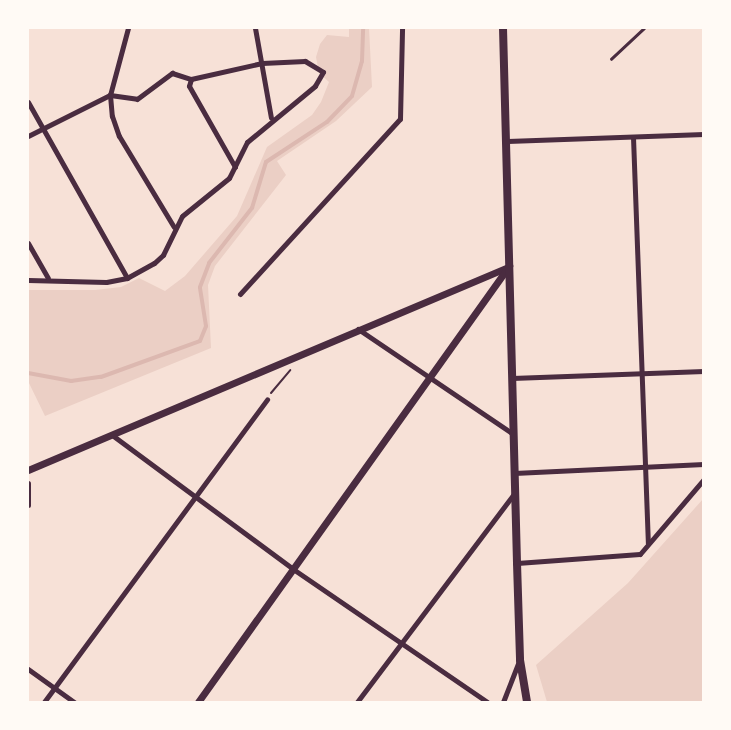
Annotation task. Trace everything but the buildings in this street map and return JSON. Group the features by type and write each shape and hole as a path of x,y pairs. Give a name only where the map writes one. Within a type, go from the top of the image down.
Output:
{"main road":[{"path":"503,28 504,141 516,563 520,660 527,702"}],"street":[{"path":"128,28 110,95 119,136 174,227"},
{"path":"255,28 271,118"},
{"path":"240,294 400,118 402,28"},
{"path":"28,136 42,127 110,95 137,99 165,75 182,74 191,79 262,63 305,61 322,70 315,86 271,118 246,142 235,167 174,227 163,255 127,278 106,282 48,278 28,280"},
{"path":"191,79 189,86 235,167"},
{"path":"28,102 127,278"},
{"path":"504,141 704,134"},
{"path":"633,137 648,544"},
{"path":"28,243 48,278"},
{"path":"28,470 509,266"},
{"path":"198,702 509,266"},
{"path":"358,329 513,434"},
{"path":"512,378 704,371"},
{"path":"44,702 197,498 267,399"},
{"path":"112,435 293,569 487,702"},
{"path":"514,473 704,464"},
{"path":"516,563 640,554 704,479"},
{"path":"28,484 28,505"},
{"path":"357,702 402,645 514,494"},
{"path":"503,702 520,660"},
{"path":"28,669 74,702"}],"lane":[{"path":"611,59 644,28"}],"path":[{"path":"267,399 295,364"}],"shaded area":[{"path":"349,28 369,28 372,87 336,121 277,161 286,175 215,266 208,285 211,348 45,416 28,381 28,290 95,290 121,287 139,278 165,291 185,276 237,216 267,147 312,115 321,102 329,82 319,73 316,57 320,44 327,35 349,37"},
{"path":"703,499 703,702 547,702 536,665 628,583"}],"waterway":[{"path":"28,373 71,381 101,377 200,341 206,326 200,287 209,263 252,208 266,162 327,122 352,96 362,61 363,28"}]}
